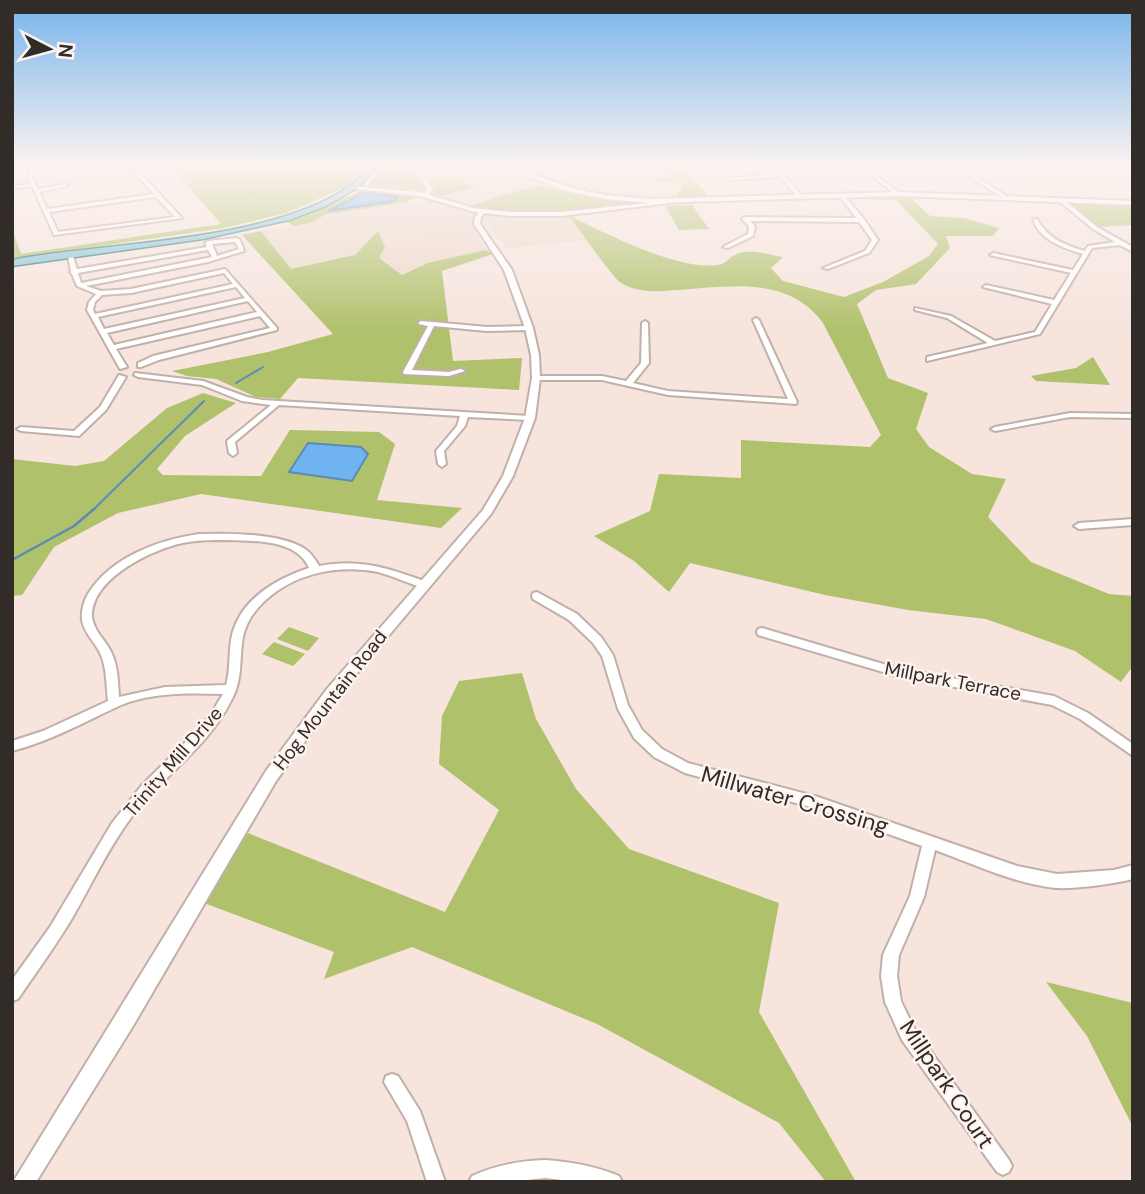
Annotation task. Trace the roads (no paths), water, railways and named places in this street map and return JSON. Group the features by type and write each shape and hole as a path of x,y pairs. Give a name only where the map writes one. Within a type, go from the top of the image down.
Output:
{"main road":[{"path":"12,263 223,232 277,220"}],"street":[{"path":"49,220 56,233 165,220"},
{"name":"Hog Mountain Road","path":"24,1182 126,1019 271,776 332,693 499,495 530,418 536,377 535,355 529,327 508,270 477,224 478,220"},
{"path":"726,247 751,235 752,226 746,220"},
{"path":"826,268 867,252 873,247 875,240 862,220 829,220"},
{"path":"1035,220 1040,231 1059,244 1086,253"},
{"path":"1085,220 1133,250"},
{"path":"79,285 215,258 242,250 237,240 208,243 215,258"},
{"path":"930,359 1038,333 1090,247 1120,243"},
{"path":"74,272 211,248"},
{"path":"69,253 79,285 100,293 131,292 225,271 275,328 156,358 141,365 123,367 116,374 122,377 138,375 203,383 245,399 277,403 530,418"},
{"path":"993,255 1074,272"},
{"path":"125,263 131,274"},
{"path":"94,316 237,285"},
{"path":"986,287 1057,303"},
{"path":"100,293 92,302 90,310 123,367"},
{"path":"104,331 250,299"},
{"path":"917,309 948,317 995,344"},
{"path":"111,348 262,313"},
{"path":"536,377 602,377 668,393 793,402 756,320"},
{"path":"421,323 487,329 529,327"},
{"path":"629,382 645,363 645,323"},
{"path":"432,324 407,372 449,374 461,371"},
{"path":"138,375 144,369 141,365"},
{"path":"21,429 76,434 103,408 122,377"},
{"path":"233,453 231,442 241,431 265,416 277,403"},
{"path":"442,464 440,451 461,426 464,415"},
{"path":"995,429 1070,415 1133,416"},
{"path":"1079,526 1133,522"},
{"path":"114,704 106,652 94,636 86,613 102,583 128,562 164,545 207,537 272,542 295,548 311,558 315,570"},
{"name":"Trinity Mill Drive","path":"12,993 62,923 125,815 146,789 211,722 234,678 235,646 245,616 269,592 300,575 339,566 369,567 423,584"},
{"name":"Millwater Crossing","path":"537,596 573,617 597,640 607,655 622,706 638,734 658,753 684,768 818,803 1017,873 1057,881 1114,877 1133,872"},
{"name":"Millpark Terrace","path":"762,632 900,673 1054,701 1083,716 1133,751"},
{"path":"12,746 55,732 114,704 167,689 230,690"},
{"name":"Millpark Court","path":"930,841 917,897 891,955 889,976 893,1002 908,1034 1003,1166"},
{"path":"392,1082 414,1117 436,1182"},
{"path":"478,1182 536,1168 595,1175 613,1182"}],"water":[{"path":"308,443 361,447 368,454 352,481 289,472"}],"waterway":[{"path":"236,383 263,367"},
{"path":"92,511 204,401"},
{"path":"12,560 74,526 94,509"}]}
